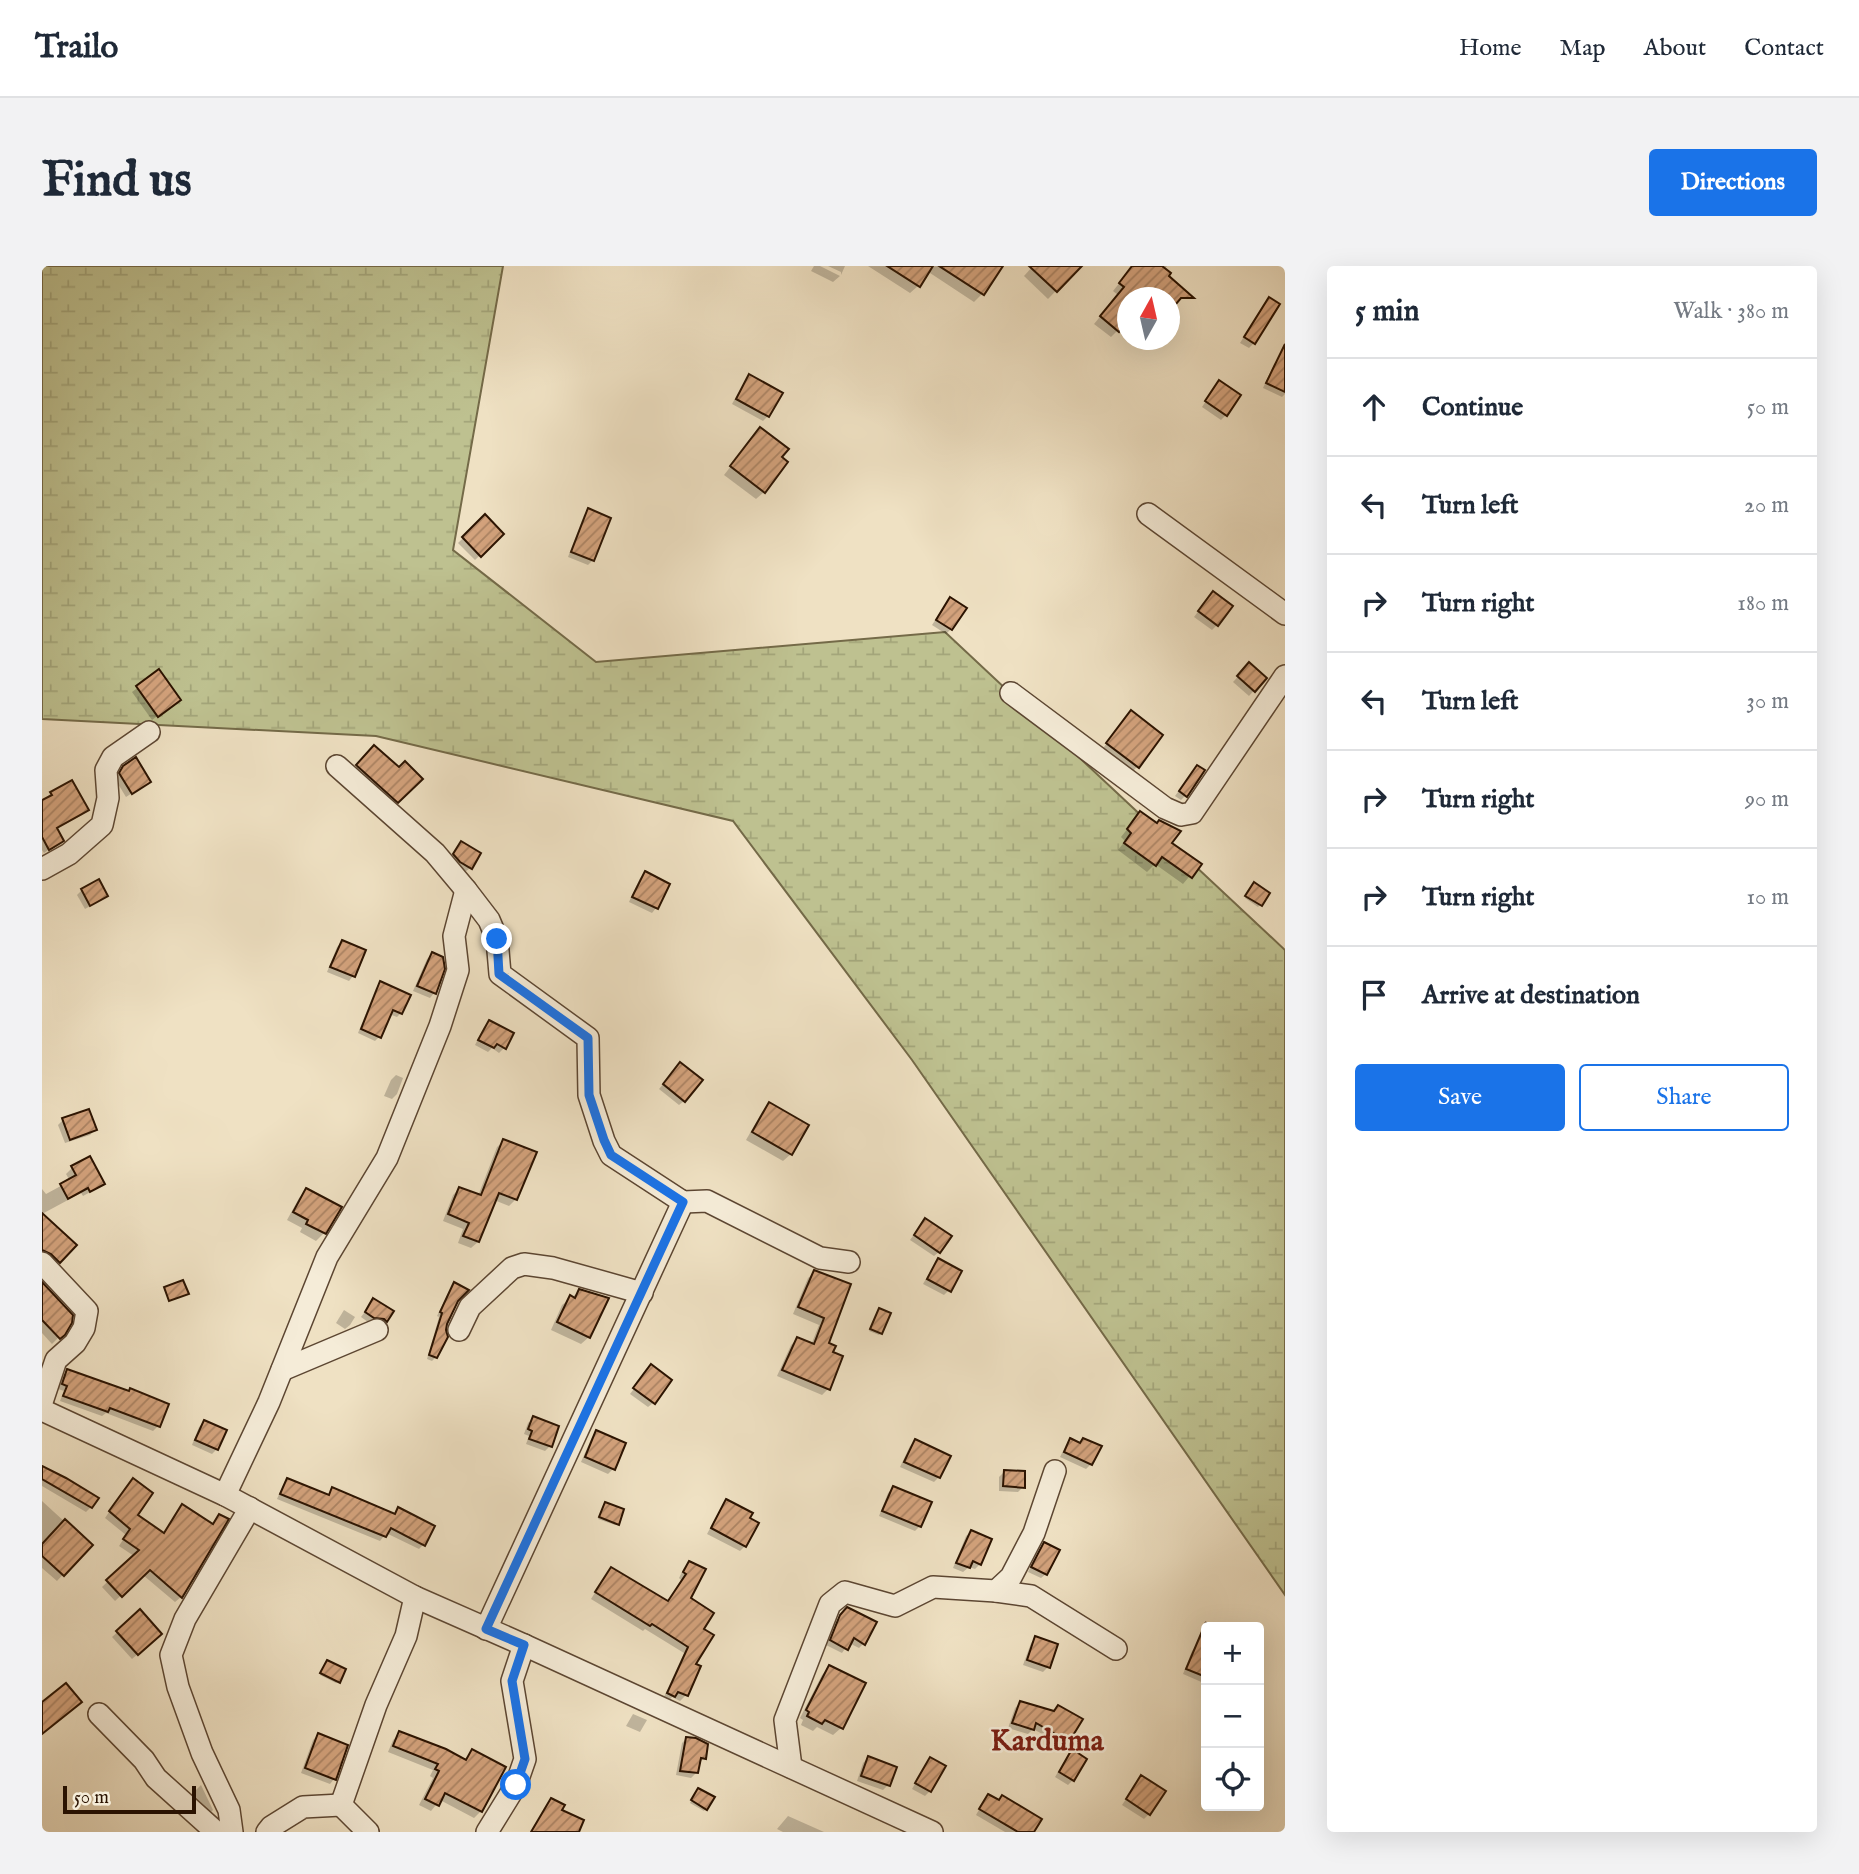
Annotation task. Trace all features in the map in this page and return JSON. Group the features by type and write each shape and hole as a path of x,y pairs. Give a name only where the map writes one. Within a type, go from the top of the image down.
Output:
{"street":[{"path":"1147,513 1285,614"},
{"path":"1011,693 1165,808 1181,815 1192,813 1285,676"},
{"path":"42,869 69,853 102,825 107,798 106,770 113,757 149,732"},
{"path":"337,766 435,853 466,890 489,920 497,939 499,974 588,1038 589,1095 611,1155 683,1202 707,1201 820,1258 849,1262"},
{"path":"225,1495 269,1402 327,1257 387,1158 440,1026 458,971 454,936 466,890"},
{"path":"486,1629 683,1202"},
{"path":"42,1263 87,1311 84,1328 75,1343 56,1360 42,1402"},
{"path":"459,1330 470,1307 512,1268 524,1264 554,1268 642,1293"},
{"path":"282,1370 377,1330"},
{"path":"42,1410 225,1495 415,1597 932,1832"},
{"path":"996,1591 1011,1577 1034,1533 1055,1471"},
{"path":"232,1832 229,1811 202,1753 178,1687 171,1655 185,1619 250,1508"},
{"path":"791,1767 785,1720 830,1604 845,1592 895,1606 933,1587 1031,1595 1116,1649"},
{"path":"341,1805 376,1705 406,1636 415,1597"},
{"path":"487,1832 516,1785 525,1759 512,1681 524,1645"},
{"path":"99,1714 144,1760 156,1778 216,1832"},
{"path":"267,1832 303,1807 341,1805 368,1832"}],"green space":[{"path":"42,266 503,266 453,550 596,662 945,632 1285,950 1285,1595 912,1060 733,821 376,736 42,719"}],"building":[{"path":"887,266 933,266 920,287"},
{"path":"939,266 1003,266 984,295"},
{"path":"1029,266 1082,266 1057,292"},
{"path":"1132,266 1162,266 1171,273 1169,276 1194,298 1180,299 1180,287 1124,287 1119,283"},
{"path":"1117,295 1117,330 1100,316"},
{"path":"1269,297 1280,304 1255,344 1244,337"},
{"path":"1285,344 1285,392 1266,383"},
{"path":"749,374 783,393 769,417 736,399"},
{"path":"1219,380 1241,395 1227,416 1205,401"},
{"path":"760,427 789,449 782,457 788,462 765,493 730,466"},
{"path":"588,508 611,518 594,561 571,552"},
{"path":"485,514 504,534 481,557 462,537"},
{"path":"1213,591 1233,606 1218,626 1198,611"},
{"path":"950,597 967,608 952,630 936,620"},
{"path":"1249,662 1267,678 1255,692 1237,676"},
{"path":"159,669 181,700 158,717 136,686"},
{"path":"1131,710 1163,735 1139,768 1106,743"},
{"path":"374,745 399,767 405,761 423,779 398,803 356,765"},
{"path":"136,757 151,782 132,794 119,773 123,766"},
{"path":"1197,765 1205,770 1187,797 1179,791"},
{"path":"72,780 89,810 57,828 64,841 49,850 42,837 42,800 52,795 50,792"},
{"path":"1140,811 1157,823 1159,820 1181,831 1172,843 1202,864 1192,878 1162,857 1156,866 1124,843 1131,833 1127,829"},
{"path":"461,841 481,853 472,869 453,854"},
{"path":"645,871 670,884 658,909 632,897"},
{"path":"99,879 108,896 90,906 81,889"},
{"path":"1254,882 1270,893 1262,906 1245,896"},
{"path":"342,940 366,950 355,977 330,967"},
{"path":"432,952 443,957 445,969 436,994 417,986"},
{"path":"380,981 411,995 402,1014 393,1010 381,1038 361,1029"},
{"path":"489,1020 514,1033 506,1049 497,1044 494,1048 478,1040"},
{"path":"680,1062 703,1080 685,1102 663,1084"},
{"path":"769,1102 809,1125 792,1155 752,1132"},
{"path":"89,1109 97,1130 70,1140 62,1118"},
{"path":"503,1139 537,1152 517,1200 499,1193 479,1242 463,1236 469,1223 448,1214 459,1187 481,1195"},
{"path":"90,1156 105,1184 90,1192 88,1188 68,1199 60,1184 76,1175 71,1166"},
{"path":"306,1188 342,1207 326,1234 306,1224 308,1220 293,1212"},
{"path":"42,1213 77,1245 60,1263 42,1250"},
{"path":"925,1218 952,1236 940,1253 914,1235"},
{"path":"938,1258 962,1271 951,1292 927,1279"},
{"path":"814,1270 851,1284 829,1343 836,1346 833,1352 843,1356 830,1390 782,1370 797,1337 814,1344 824,1318 798,1307"},
{"path":"183,1280 189,1294 169,1301 164,1287"},
{"path":"42,1282 73,1315 72,1323 60,1339 42,1320"},
{"path":"454,1282 469,1290 458,1301 447,1324 448,1337 437,1358 429,1355 442,1313 440,1312"},
{"path":"579,1289 609,1298 590,1338 557,1322 570,1295 575,1298"},
{"path":"373,1298 394,1311 387,1322 365,1312"},
{"path":"879,1308 891,1313 882,1334 870,1329"},
{"path":"651,1364 672,1380 655,1404 633,1388"},
{"path":"67,1369 129,1391 130,1388 169,1404 160,1427 110,1408 108,1412 63,1396 67,1386 62,1384"},
{"path":"533,1416 559,1426 552,1447 529,1439 532,1431 528,1429"},
{"path":"204,1420 227,1430 218,1450 195,1440"},
{"path":"596,1430 626,1443 615,1470 585,1457"},
{"path":"1070,1438 1080,1443 1083,1438 1102,1446 1092,1465 1064,1452"},
{"path":"915,1439 951,1456 940,1478 904,1462"},
{"path":"42,1466 99,1498 92,1508 42,1479"},
{"path":"1004,1470 1025,1471 1025,1488 1003,1486"},
{"path":"133,1478 153,1493 138,1515 164,1533 182,1504 213,1524 219,1514 229,1519 182,1598 150,1570 122,1597 106,1580 139,1550 123,1539 130,1529 109,1511"},
{"path":"287,1478 329,1495 332,1487 395,1514 398,1507 435,1526 425,1546 391,1528 386,1537 280,1494"},
{"path":"893,1486 932,1502 921,1527 882,1511"},
{"path":"726,1499 753,1513 750,1518 759,1523 746,1547 711,1528"},
{"path":"605,1502 624,1509 619,1525 599,1517"},
{"path":"65,1519 93,1545 64,1576 42,1556 42,1544"},
{"path":"971,1530 992,1539 981,1565 973,1561 970,1568 956,1563"},
{"path":"1044,1542 1060,1550 1047,1575 1031,1567"},
{"path":"689,1561 706,1569 691,1598 714,1613 704,1629 714,1635 696,1664 701,1666 688,1696 678,1692 675,1697 667,1693 688,1647 595,1592 611,1567 668,1601 686,1574 683,1572"},
{"path":"847,1607 877,1622 865,1645 854,1638 848,1650 830,1640 840,1615"},
{"path":"140,1609 162,1634 138,1655 116,1631"},
{"path":"1201,1634 1201,1675 1186,1669"},
{"path":"1035,1636 1058,1644 1050,1668 1027,1660"},
{"path":"327,1660 346,1669 340,1683 320,1673"},
{"path":"829,1665 866,1683 843,1729 825,1720 822,1724 807,1716 809,1712 806,1710"},
{"path":"66,1683 82,1702 42,1734 42,1702"},
{"path":"1020,1701 1054,1711 1058,1705 1083,1719 1069,1742 1036,1723 1034,1730 1012,1723"},
{"path":"399,1731 446,1749 466,1760 472,1749 506,1767 482,1812 445,1793 439,1806 425,1799 439,1771 435,1769 438,1764 393,1746"},
{"path":"318,1733 348,1745 336,1780 305,1768"},
{"path":"686,1737 708,1744 706,1759 701,1758 698,1773 680,1771"},
{"path":"1072,1749 1087,1759 1074,1781 1059,1772"},
{"path":"868,1756 897,1767 890,1786 861,1776"},
{"path":"930,1757 946,1766 931,1792 915,1783"},
{"path":"1141,1775 1166,1791 1150,1815 1126,1799"},
{"path":"698,1788 715,1797 707,1810 691,1800"},
{"path":"988,1794 999,1800 1002,1795 1042,1819 1034,1832 1018,1832 979,1809"},
{"path":"551,1798 565,1805 562,1810 584,1820 579,1832 531,1832"}],"district":[{"name":"Karduma","path":"1047,1740"}],"route":[{"path":"497,939 499,974 588,1038 589,1095 611,1155 683,1202 486,1629 524,1645 512,1681 525,1759 516,1785"}]}
